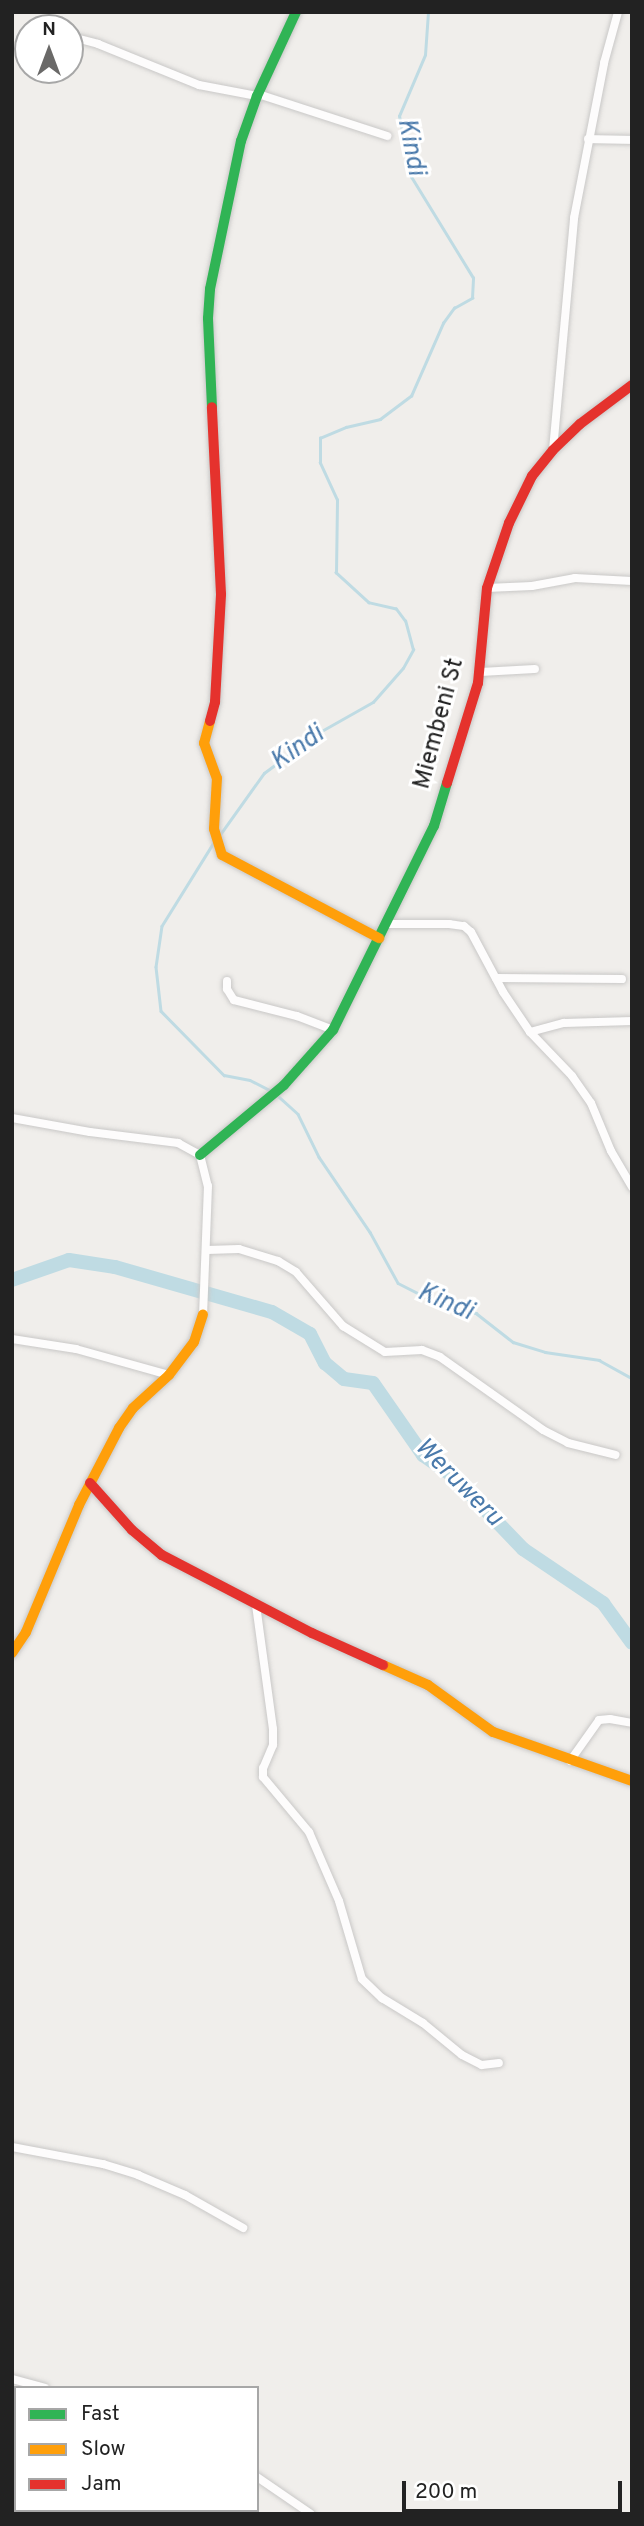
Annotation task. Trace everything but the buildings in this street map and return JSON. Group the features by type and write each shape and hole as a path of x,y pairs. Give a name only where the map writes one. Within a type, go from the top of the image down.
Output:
{"street":[{"path":"296,12 257,95 235,163 209,309 220,594 215,702 204,743 217,778 213,817 215,841 222,855 379,938"},
{"path":"553,450 563,359 570,244 588,139 618,12"},
{"path":"84,40 199,85 257,95 387,136"},
{"path":"588,139 632,140"},
{"name":"Miembeni St","path":"200,1155 265,1104 333,1030 434,826 480,671 487,588 498,550 515,511 532,475 553,450 580,424 632,385"},
{"path":"487,588 531,586 575,578 632,582"},
{"path":"480,671 535,669"},
{"path":"386,924 464,926 480,945 496,978 530,1032 572,1076 591,1103 611,1151 632,1187"},
{"path":"496,978 622,979"},
{"path":"227,981 227,989 234,1000 297,1016 333,1030"},
{"path":"530,1032 564,1023 632,1021"},
{"path":"12,1118 90,1132 177,1143 200,1155 208,1186 203,1314 194,1342 169,1375 132,1408 90,1483 26,1632 12,1653"},
{"path":"207,1250 239,1249 278,1261 296,1272 343,1326 385,1352 422,1350 440,1357 543,1430 581,1447 617,1455"},
{"path":"12,1339 76,1349 169,1375"},
{"path":"90,1483 145,1543 256,1605 428,1685 492,1732 632,1781"},
{"path":"256,1605 273,1729 273,1745 263,1769 263,1777 309,1832 339,1901 362,1979 382,1998 423,2024 462,2055 482,2064 499,2063"},
{"path":"570,1761 599,1720 610,1718 632,1723"},
{"path":"12,2147 103,2164 138,2175 185,2194 243,2228"},
{"path":"12,2379 38,2386"},
{"path":"259,2478 311,2514"}],"waterway":[{"name":"Kindi","path":"219,836 264,773 318,733 373,702 403,668 413,650 405,621 396,609 369,603 336,573 337,500 320,463 320,438 346,427 380,419 411,396 443,323 454,308 472,298 473,278 411,177 399,116 425,55 428,12"},
{"name":"Kindi","path":"215,841 162,926 156,967 161,1011 224,1075 250,1080 272,1091"},
{"name":"Kindi","path":"277,1095 298,1114 319,1157 370,1232 398,1283 433,1301 476,1313 513,1342 545,1352 599,1360 632,1378"},
{"name":"Weruweru","path":"12,1280 69,1260 115,1267 272,1312 310,1334 325,1363 344,1379 373,1383 423,1455 454,1477 523,1549 603,1603 632,1643"}],"traffic: fast":[{"path":"212,407 208,318 210,289 241,141 257,96 296,12"},
{"path":"200,1155 284,1085 333,1030 434,826 447,783"}],"traffic: slow":[{"path":"210,721 204,743 217,778 214,829 222,855 379,938"},
{"path":"12,1653 26,1632 79,1505 119,1428 133,1408 169,1375 194,1342 203,1314"},
{"path":"383,1665 428,1685 493,1732 632,1781"}],"traffic: jam":[{"path":"447,783 478,683 487,588 509,523 532,476 553,450 580,424 632,385"},
{"path":"210,721 215,702 221,594 212,407"},
{"path":"90,1483 132,1530 162,1555 312,1633 383,1665"}]}
